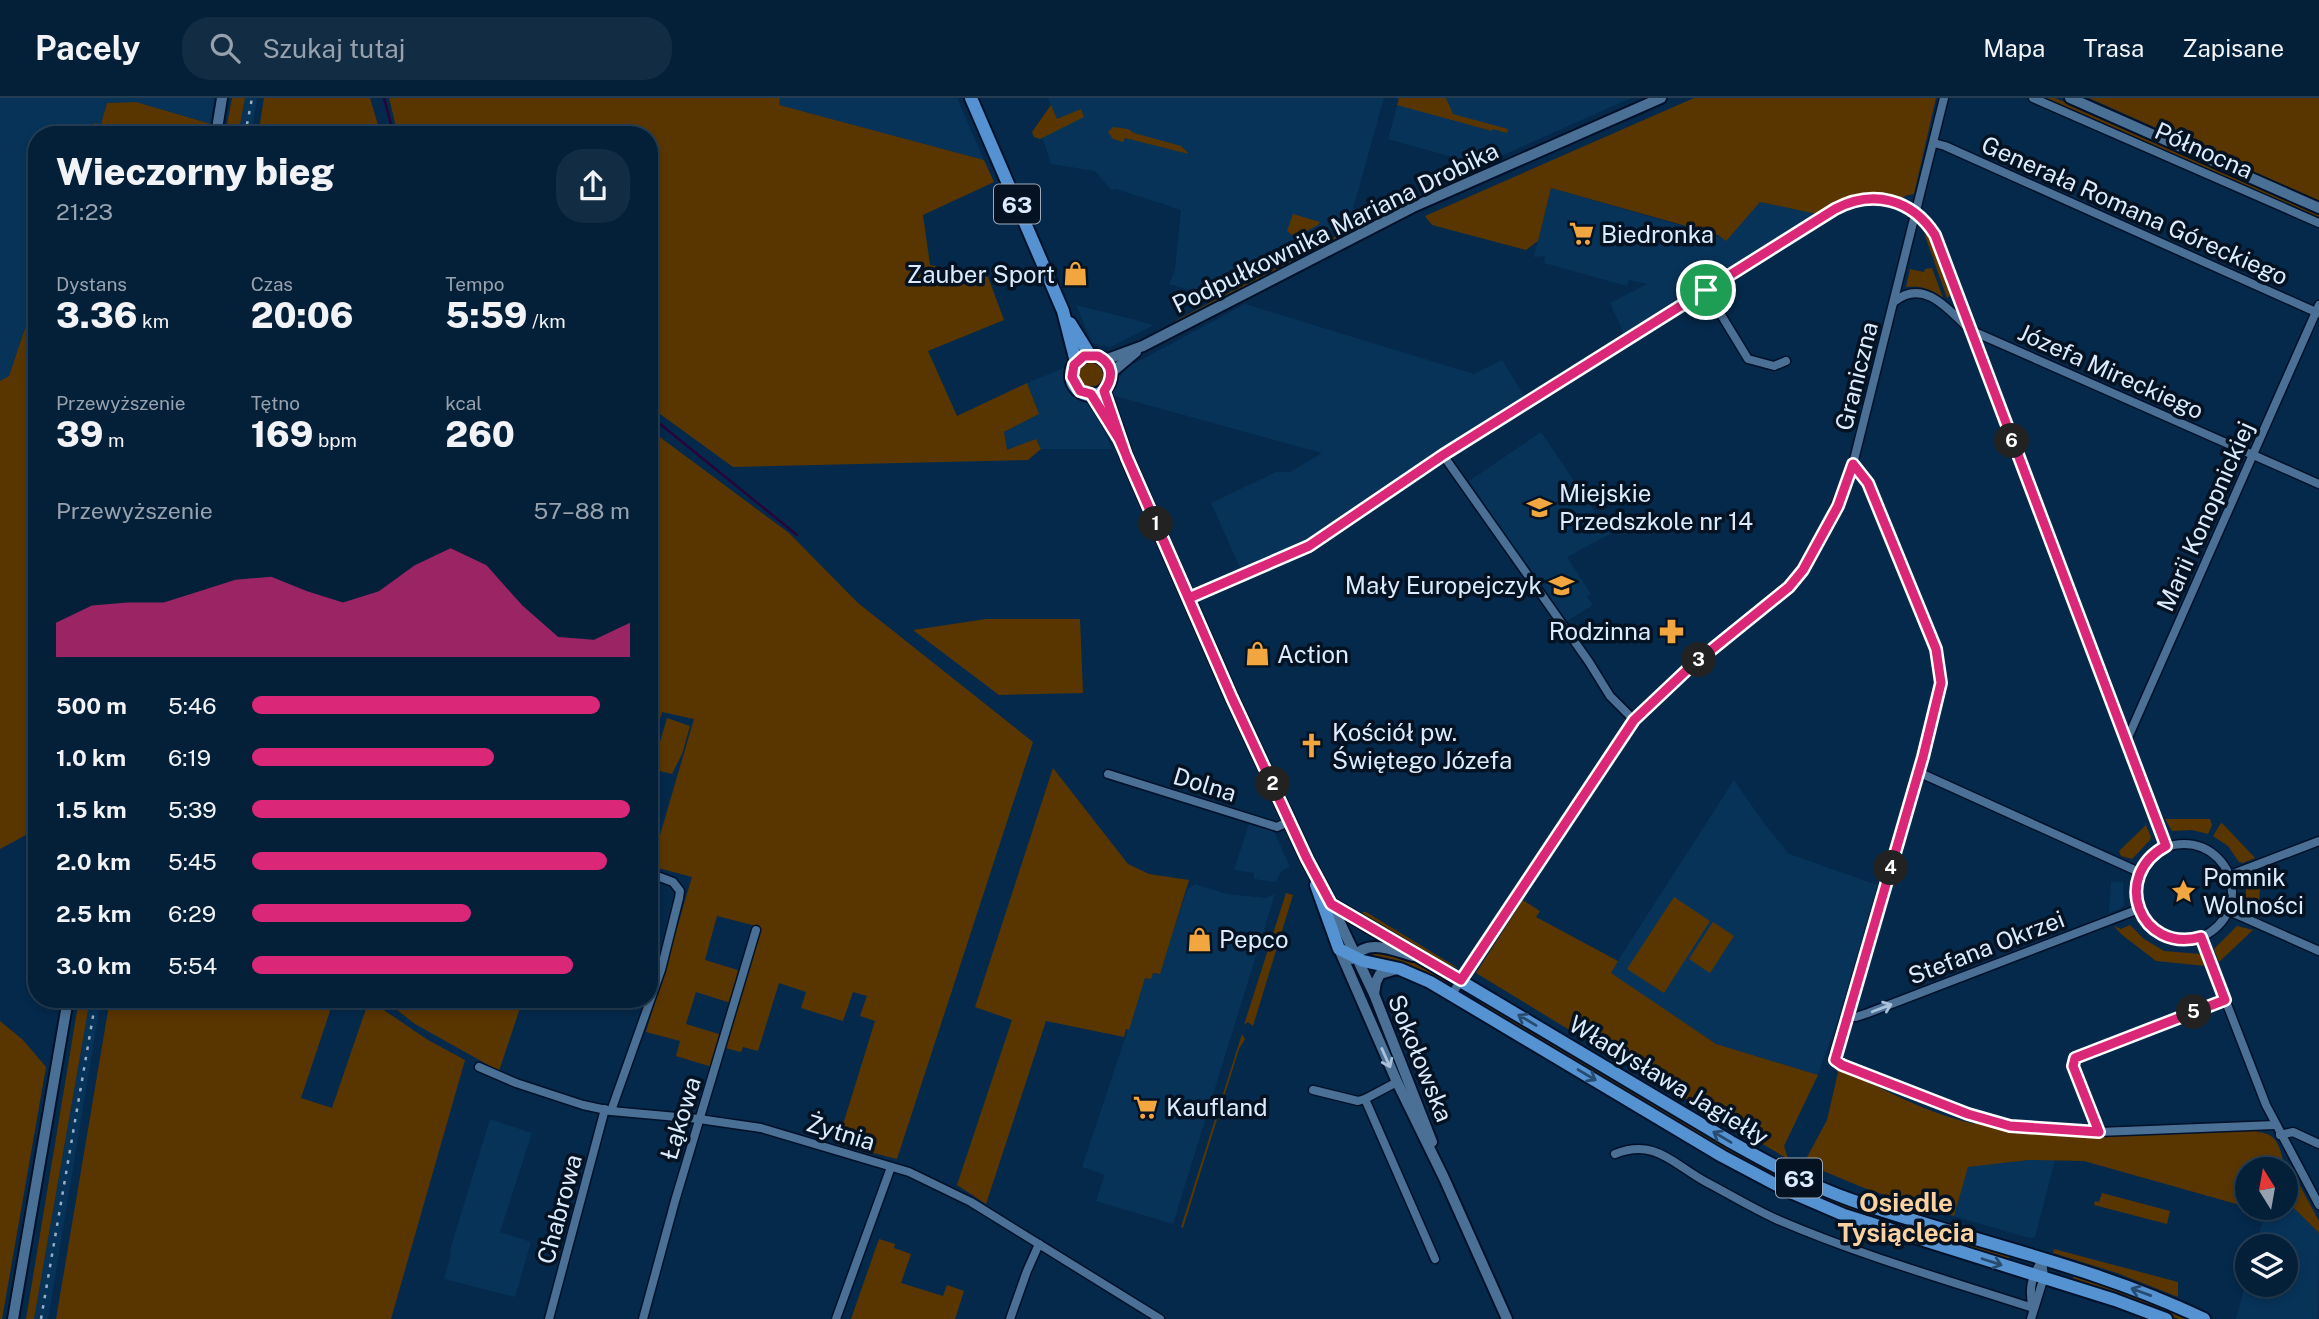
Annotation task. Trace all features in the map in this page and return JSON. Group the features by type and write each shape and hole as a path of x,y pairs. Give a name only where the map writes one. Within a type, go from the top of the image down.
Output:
{"main road":[{"path":"217,126 222,98"},
{"name":"63","path":"971,98 1063,311 1090,355"},
{"name":"Podpułkownika Mariana Drobika","path":"1105,360 1143,346 1413,207 1661,98"},
{"name":"Północna","path":"2070,98 2319,208"},
{"name":"63","path":"1063,311 1076,362 1072,371 1074,383 1080,391 1098,392"},
{"name":"Podpułkownika Mariana Drobika","path":"1111,373 1143,346"},
{"path":"1076,362 1090,355 1105,360 1111,373 1110,381 1098,392"},
{"name":"Sokołowska","path":"1098,392 1311,868 1374,994 1426,1124 1444,1178"},
{"name":"Sokołowska","path":"1311,868 1319,898 1348,972 1507,1319"},
{"name":"Władysława Jagiełły","path":"1331,904 1782,1170 1861,1203 2143,1293 2204,1319"},
{"path":"1348,972 1354,956 1364,947 1374,946 1430,961"},
{"name":"Władysława Jagiełły","path":"1339,949 1363,961 1416,974 1722,1156 1786,1190 1844,1215 2166,1319"},
{"path":"1374,994 1380,974 1400,969"},
{"path":"13,1319 66,1008"}],"street":[{"name":"Graniczna","path":"1944,98 1853,464 1868,483 1936,649 1940,667 1938,700 1835,1055 1836,1062 1968,1114 2010,1126 2099,1132"},
{"name":"Północna","path":"2033,98 2319,223"},
{"name":"Generała Romana Góreckiego","path":"1934,143 2318,310"},
{"path":"1189,598 1309,546 1443,455 1849,202 1862,198 1880,199 1905,206 1917,213 1935,235 2166,846"},
{"path":"1706,290 1748,359 1774,366 1786,361"},
{"name":"Józefa Mireckiego","path":"1895,301 1904,294 1927,294 1970,330 2319,484"},
{"name":"Marii Konopnickiej","path":"2126,742 2318,310"},
{"path":"1443,455 1589,662 1610,696 1634,720"},
{"path":"1452,994 1634,720 1689,668 1789,587 1803,570 1838,506 1853,464"},
{"path":"1918,772 2139,872"},
{"name":"Dolna","path":"1108,774 1277,827 1290,821"},
{"path":"2230,875 2319,841"},
{"path":"2188,843 2207,848 2222,860 2230,875 2233,896 2229,911 2221,923 2201,937 2184,940 2161,934 2146,922 2139,909 2136,891 2139,872 2150,857 2166,846 2188,843"},
{"name":"Chabrowa","path":"658,876 673,882 680,891 658,978"},
{"name":"Stefana Okrzei","path":"1847,1016 1856,1017 1868,1013 2139,909"},
{"path":"2229,911 2319,951"},
{"name":"Łąkowa","path":"643,1319 756,930"},
{"path":"2201,937 2275,1125 2319,1205"},
{"path":"2225,1000 2075,1058 2073,1066 2099,1132 2275,1125"},
{"name":"Chabrowa","path":"549,1319 608,1110 647,1008"},
{"name":"Żytnia","path":"479,1067 527,1087 583,1105 761,1128 933,1182 1160,1319"},
{"path":"1313,1090 1358,1101 1397,1083"},
{"path":"1365,1099 1435,1259"},
{"path":"2280,1135 2293,1132 2319,1143"},
{"path":"1615,1154 1634,1148 1651,1149 1700,1179 1810,1233 2033,1308"},
{"path":"836,1319 891,1167"},
{"path":"1010,1319 1039,1244"},
{"path":"2031,1319 2033,1308 2029,1294 2039,1276 2042,1260"}],"shaded area":[{"path":"0,98 215,98 211,124 136,102 107,103 101,125 28,126 28,320 9,376 0,381"},
{"path":"232,98 245,98 240,126 227,126"},
{"path":"245,98 257,98 252,126 240,126"},
{"path":"264,98 370,98 378,126 259,126"},
{"path":"389,98 780,98 779,105 984,160 994,182 923,215 930,265 988,277 1004,320 928,351 957,416 1027,383 1039,414 1004,432 1007,450 1036,439 1041,449 1028,460 733,467 658,413 658,126 396,126"},
{"path":"780,98 957,98 984,160 778,105"},
{"path":"1048,98 1384,98 1353,209 1344,220 1335,229 1207,295 1169,284 1175,270 1181,210 1117,189 1111,190 1095,171 1051,164 1039,127 1056,119"},
{"path":"1397,98 1631,98 1481,165 1388,139 1399,99"},
{"path":"1397,98 1446,98 1453,114 1508,129 1507,133 1397,105"},
{"path":"1694,98 1936,98 1914,194 1902,198 1857,194 1817,214 1760,202 1726,241 1718,235 1551,188 1538,241 1526,250 1432,225 1425,216"},
{"path":"2039,98 2055,98 2319,213 2319,221 2070,109"},
{"path":"2089,98 2319,98 2319,201"},
{"path":"136,102 211,126 93,126 94,123 101,124 107,103"},
{"path":"1051,105 1057,119 1081,109 1084,117 1040,139 1034,137 1032,132"},
{"path":"1113,127 1128,129 1181,146 1189,154 1125,138 1123,142 1113,139 1108,132"},
{"path":"1551,188 1723,238 1760,202 1817,214 1624,334 1610,303 1647,284 1629,280 1627,286 1544,263 1545,256 1534,257"},
{"path":"1293,214 1320,222 1295,237 1287,231"},
{"path":"1924,233 1933,244 1951,295 1947,298"},
{"path":"1340,234 1333,241 1179,322 1175,321"},
{"path":"1932,268 1943,298 1926,288 1906,287 1910,269 1924,272 1925,269"},
{"path":"1245,304 1474,374 1502,360 1525,397 1312,538 1241,570 1211,503 1276,472 1290,472 1322,453 1111,395 1118,378 1128,367"},
{"path":"1076,305 1154,325 1110,347 1092,343"},
{"path":"28,320 28,834 0,849 0,381 9,376"},
{"path":"1091,361 1101,364 1104,374 1101,384 1091,387 1081,384 1078,374 1081,364"},
{"path":"1066,367 1068,388 1075,396 1091,403 1112,449 1041,449 1036,439 1007,451 1004,432 1039,414 1027,383"},
{"name":"Miejskie Przedszkole nr 14","path":"1541,432 1610,534 1567,557 1591,594 1587,597 1593,605 1567,621 1563,620 1469,481"},
{"path":"658,436 789,533 858,603 1033,742 897,1159 837,1144 875,1021 860,1016 867,996 853,992 843,1021 801,1008 806,992 779,983 758,1051 743,1047 741,1052 725,1048 760,927 717,916 705,960 741,971 731,1003 696,992 686,1024 722,1035 712,1067 676,1056 680,1041 646,1032 653,1008 658,1008 658,992 692,877 658,868 658,842 694,719 662,712 658,726"},
{"path":"986,619 1080,619 1083,693 999,695 913,630"},
{"path":"667,718 690,726 682,754 672,774 658,770 658,749"},
{"path":"1053,768 1128,864 1149,874 1189,880 1160,974 1153,973 1151,979 1145,978 1129,1030 1126,1029 1124,1037 1046,1021 986,1204 957,1185 1012,1020 975,1007"},
{"path":"1734,780 1789,854 1877,885 1840,1012 1818,1075 1716,1044 1610,973"},
{"path":"2165,819 2210,819 2212,825 2208,834 2192,830 2172,831"},
{"path":"1250,821 1273,829 1290,867 1281,871 1276,882 1254,879 1254,873 1234,870"},
{"path":"2221,823 2255,858 2239,862 2228,846 2213,836"},
{"path":"2146,825 2150,840 2132,859 2121,856 2119,851"},
{"path":"2249,874 2260,878 2259,913 2247,908 2246,879"},
{"path":"2111,882 2123,882 2124,904 2122,908 2109,913"},
{"path":"1195,884 1227,894 1266,898 1275,894 1173,1224 1096,1201 1105,1175 1082,1167 1145,978 1153,973 1159,975 1187,890"},
{"path":"1286,893 1293,895 1253,1026 1248,1022 1244,1025"},
{"path":"1674,897 1710,921 1664,993 1627,969"},
{"path":"1523,900 1540,911 1536,917 1618,961 1611,973 1716,1044 1818,1075 1784,1146 1788,1159 1476,973"},
{"path":"1363,912 1458,968 1445,964 1361,915"},
{"path":"1713,922 1734,936 1710,973 1689,959"},
{"path":"2130,925 2144,939 2164,951 2201,954 2206,966 2156,961 2114,926 2121,929"},
{"path":"2237,926 2253,930 2219,962 2214,949"},
{"path":"1372,952 1408,960 1452,982 1441,982 1403,964 1374,957"},
{"path":"1482,999 1788,1177 1785,1184 1741,1161 1480,1004"},
{"path":"78,1008 88,1008 34,1319 26,1319"},
{"path":"88,1008 100,1008 48,1319 34,1319"},
{"path":"108,1008 331,1008 301,1098 332,1108 366,1008 381,1008 428,1040 465,1060 391,1319 56,1319"},
{"path":"395,1008 520,1008 499,1071 415,1024"},
{"path":"0,1021 23,1040 46,1067 2,1319 0,1319"},
{"path":"1242,1034 1245,1039 1239,1049 1183,1228 1181,1227"},
{"path":"1839,1068 1923,1107 1975,1124 1977,1121 2046,1133 2116,1136 2257,1129 2257,1132 2268,1134 2275,1139 2282,1157 2235,1157 2235,1204 2084,1161 2029,1160 1968,1167 1954,1216 1869,1190 1804,1163 1827,1120"},
{"path":"490,1119 532,1133 500,1232 531,1242 515,1297 444,1279 450,1250"},
{"path":"2055,1160 2035,1237 2029,1238 1954,1216 1967,1167"},
{"path":"1793,1181 2010,1255 2009,1261 1854,1212 1791,1187"},
{"path":"2298,1183 2319,1221 2319,1233 2298,1212"},
{"path":"2102,1193 2170,1211 2167,1224 2094,1205 2095,1201 2099,1202"},
{"path":"2298,1212 2319,1233 2318,1319 2236,1319 2242,1297 2298,1297 2298,1234 2259,1234 2263,1220 2298,1220"},
{"path":"879,1239 895,1244 894,1248 911,1254 901,1283 943,1296 947,1285 964,1291 955,1319 851,1319"},
{"path":"2054,1249 2178,1282 2178,1297 2117,1273 2053,1253"},
{"path":"2073,1274 2193,1319 2179,1319 2073,1281"}],"waterway":[{"path":"384,98 392,126"},
{"path":"658,422 797,535"}],"railway":[{"path":"247,126 252,98"},
{"path":"41,1319 94,1008"}],"place":[{"name":"Biedronka","path":"1581,234"},
{"name":"Zauber Sport","path":"1075,274"},
{"name":"Miejskie Przedszkole nr 14","path":"1539,507"},
{"name":"Mały Europejczyk","path":"1562,585"},
{"name":"Rodzinna","path":"1671,631"},
{"name":"Action","path":"1257,654"},
{"name":"Kościół pw. Świętego Józefa","path":"1312,746"},
{"name":"Pomnik Wolności","path":"2183,891"},
{"name":"Pepco","path":"1199,939"},
{"name":"Kaufland","path":"1146,1107"}],"district":[{"name":"Osiedle Tysiąclecia","path":"1906,1217"}],"route":[{"path":"1706,290 1443,455 1309,546 1189,598 1119,439 1091,394 1080,391 1072,377 1074,365 1084,356 1098,356 1109,365 1111,377 1104,391 1119,439 1232,698 1307,859 1331,904 1461,980 1634,720 1689,668 1789,587 1803,570 1838,506 1853,464 1868,483 1936,649 1941,683 1923,757 1835,1060 1968,1114 2010,1126 2099,1132 2073,1066 2075,1058 2225,1000 2201,937 2184,940 2161,934 2146,922 2139,909 2136,891 2139,872 2150,857 2166,846 1935,235 1917,213 1905,206 1880,199 1862,198 1835,209 1706,290"}]}
